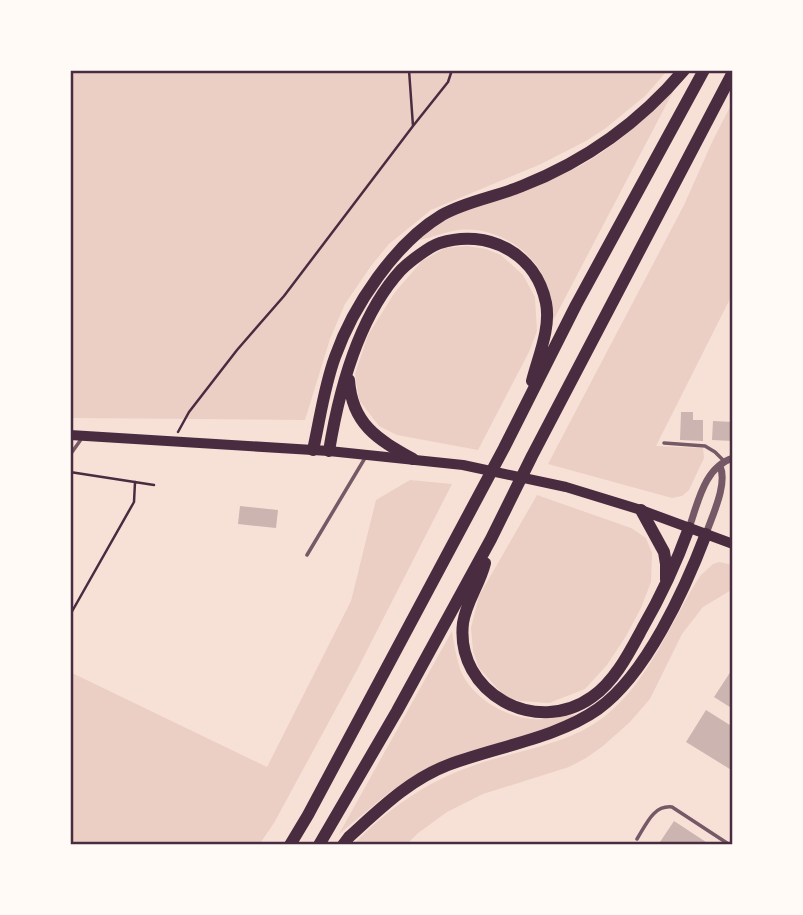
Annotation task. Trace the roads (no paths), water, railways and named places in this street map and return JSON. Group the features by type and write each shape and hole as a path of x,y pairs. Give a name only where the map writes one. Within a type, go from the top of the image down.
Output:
{"highway":[{"path":"313,450 334,358 347,327 373,282 392,259 418,233 442,215 522,186 576,160 619,133 664,94 684,70"},
{"path":"290,845 504,448 576,305 704,70"},
{"path":"319,845 397,711 491,539 733,72"},
{"path":"329,451 352,354 374,308 402,270 437,243 462,238 493,242 519,256 536,275 542,286 547,319 526,405"},
{"path":"348,372 350,394 362,423 387,444 413,459"},
{"path":"641,510 664,552 666,587"},
{"path":"491,539 484,567 463,623 464,645 469,664 492,694 506,703 520,709 551,712 569,709 592,697 613,676 628,655 666,587 689,528"},
{"path":"343,845 401,790 445,766 561,729 590,714 614,696 640,666 655,641 693,568 706,534"}],"main road":[{"path":"70,435 329,451 463,465 566,488 641,510 733,544"}],"street":[{"path":"689,528 707,480 713,471 733,458"},
{"path":"706,534 722,484 722,464"}],"lane":[{"path":"70,455 83,437"},
{"path":"664,443 705,446 715,452 722,464"},
{"path":"307,555 367,455"},
{"path":"637,839 652,815 665,807 672,807 730,845"}]}
